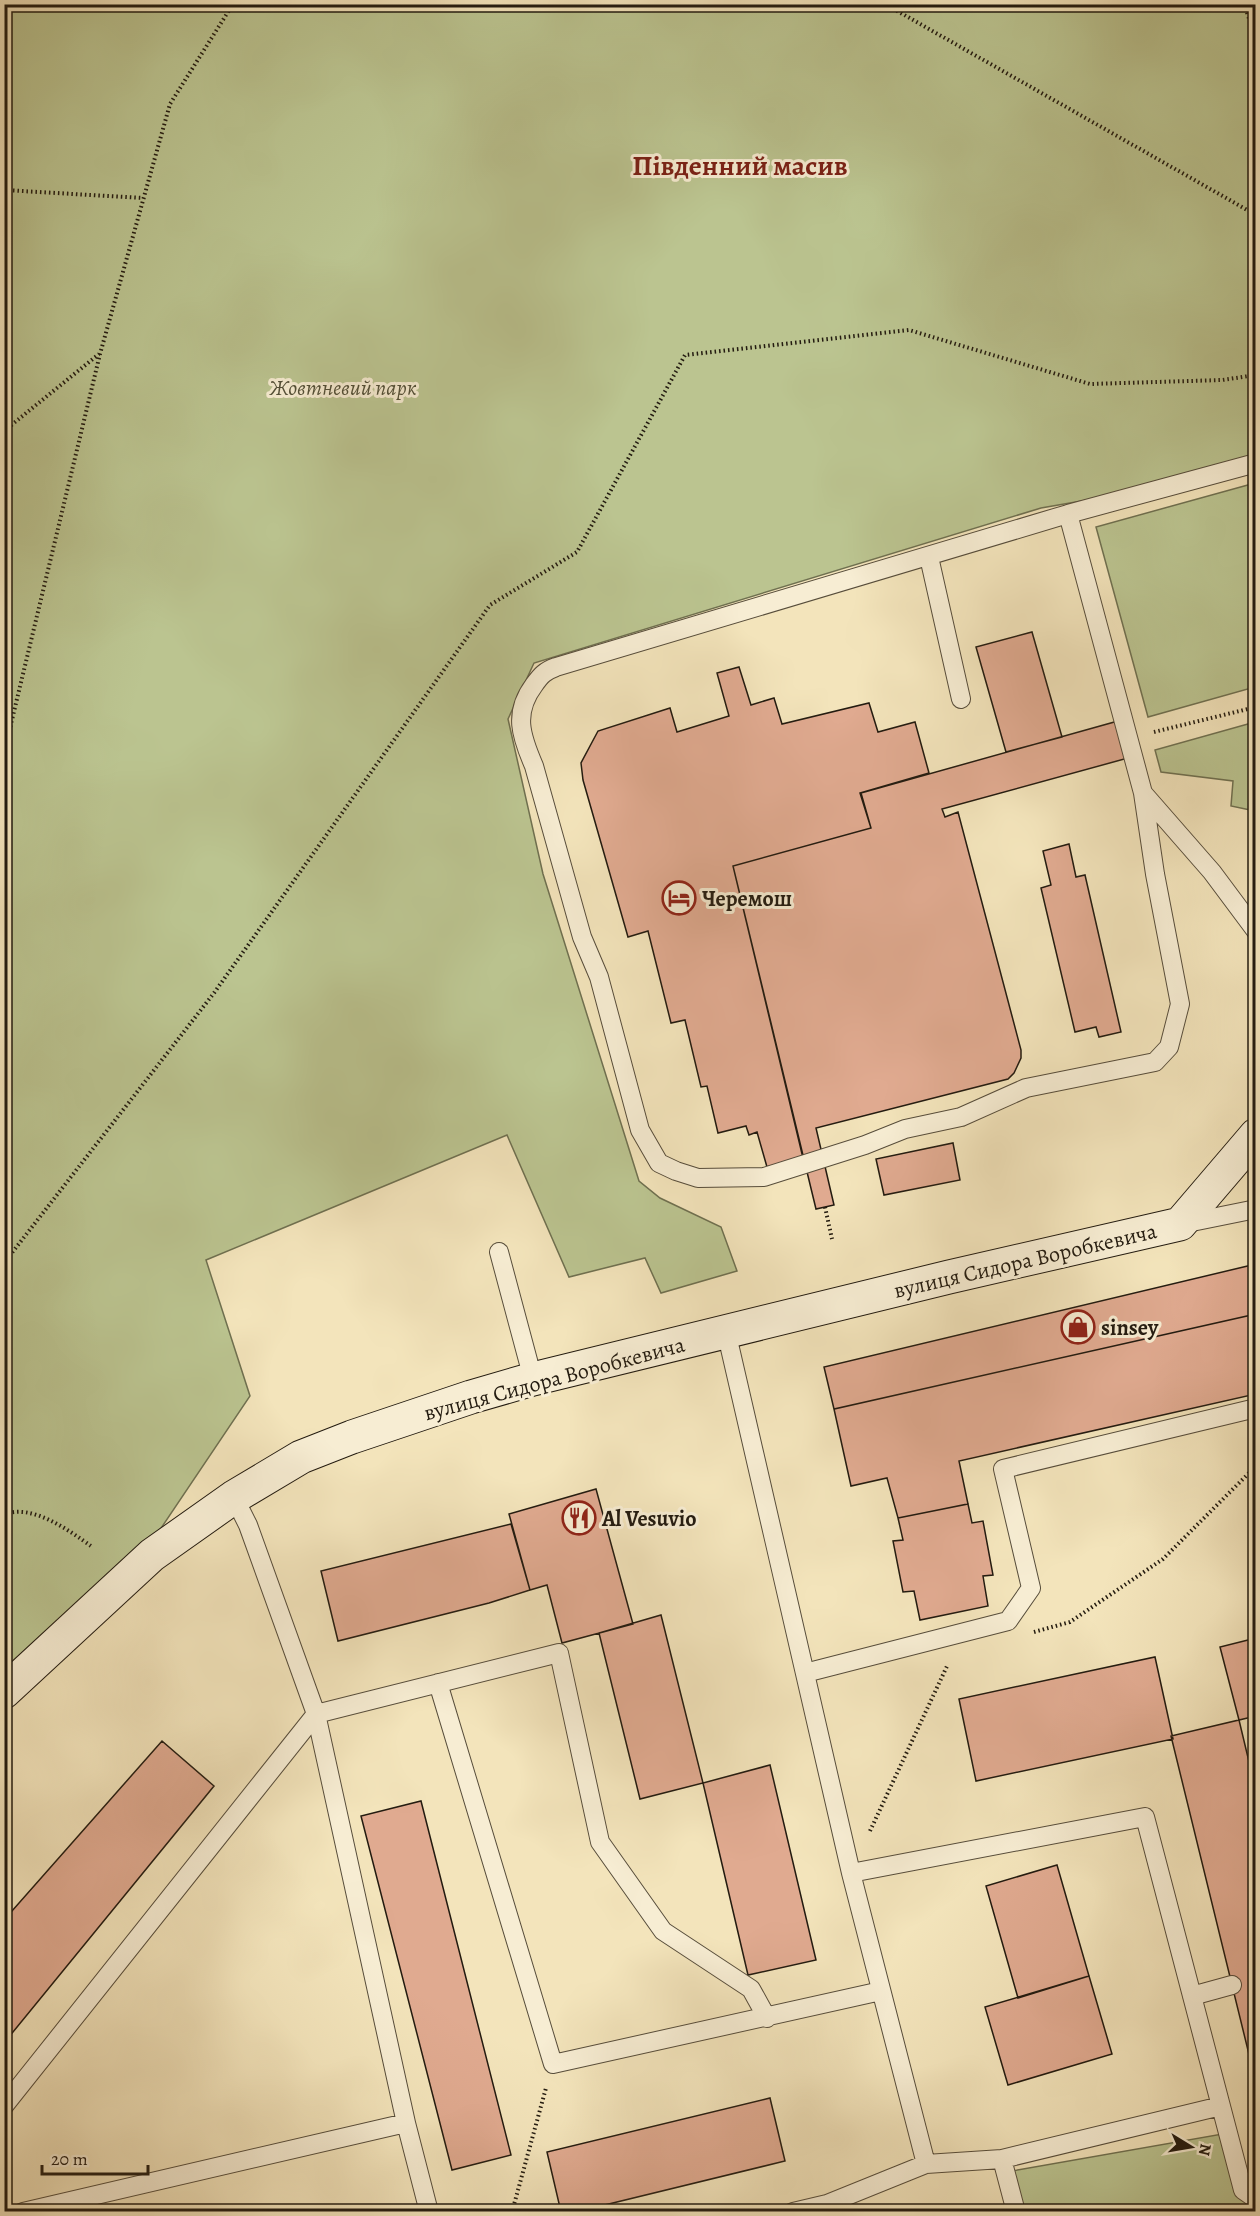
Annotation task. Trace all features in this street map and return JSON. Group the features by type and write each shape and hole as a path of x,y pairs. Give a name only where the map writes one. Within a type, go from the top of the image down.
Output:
{"street":[{"name":"вулиця Сидора Воробкевича","path":"4,1692 152,1555 234,1497 301,1457 352,1437 533,1379 949,1277 1180,1224 1256,1135"}],"lane":[{"path":"1068,514 1143,793 1155,874 1180,1004 1169,1047 1155,1062 1026,1088 961,1117 905,1129 865,1145 764,1177 698,1178 659,1163 640,1130 599,977 582,937 534,766 523,741 520,715 523,701 543,672 1068,514 1256,463"},
{"path":"929,557 961,699"},
{"path":"1143,793 1212,872 1256,931"},
{"name":"вулиця Сидора Воробкевича","path":"1180,1224 1256,1209"},
{"path":"499,1252 533,1379"},
{"path":"726,1331 851,1873 926,2164"},
{"path":"806,1673 1008,1621 1031,1588 1003,1469 1256,1408"},
{"path":"234,1497 248,1525 316,1714 406,2123 429,2211"},
{"path":"4,2106 316,1714 559,1653 600,1842 663,1931 751,1989 767,2018"},
{"path":"438,1683 553,2064 767,2018 881,1990"},
{"path":"851,1873 1145,1817 1243,2190 1256,2199"},
{"path":"1192,1996 1232,1985"},
{"path":"793,2211 828,2207 926,2164 1002,2159 1221,2106"},
{"path":"23,2211 406,2123"},
{"path":"1002,2159 1016,2211"}],"path":[{"path":"4,753 100,354 170,104 233,4"},
{"path":"885,4 1256,215"},
{"path":"1244,4 1256,39"},
{"path":"4,190 143,198"},
{"path":"4,431 100,354"},
{"path":"1129,738 1256,706"},
{"path":"825,1207 832,1239"},
{"path":"1028,1634 1070,1622 1164,1559 1256,1466"},
{"path":"4,1515 30,1513 60,1524 91,1546"},
{"path":"851,1873 953,1655"},
{"path":"512,2211 553,2064"}],"green space":[{"name":"Жовтневий парк","path":"5,5 1255,5 1255,471 1041,508 534,663 508,719 543,874 639,1181 660,1198 721,1227 737,1271 661,1293 645,1258 569,1277 507,1135 206,1260 250,1396 147,1549 5,1686"},
{"path":"1255,483 1255,687 1148,717 1096,527"},
{"path":"1255,722 1255,811 1231,806 1233,781 1161,772 1155,750"},
{"path":"1228,2133 1255,2199 1255,2211 1016,2211 1006,2172"}],"building":[{"path":"1032,632 1062,737 1006,752 976,647"},
{"name":"Черемош","path":"739,667 751,705 774,698 782,724 869,703 878,732 915,722 929,773 860,793 871,828 733,866 803,1158 767,1167 757,1132 749,1135 746,1126 718,1133 707,1086 701,1087 685,1020 671,1023 648,931 628,937 583,780 581,763 598,731 670,708 677,732 729,716 717,673"},
{"path":"1118,721 1128,758 942,809 945,817 958,812 1021,1050 1021,1058 1014,1073 1008,1079 816,1128 834,1205 816,1209 733,866 871,828 861,793"},
{"path":"1069,844 1076,877 1085,875 1121,1032 1099,1037 1096,1027 1075,1032 1041,888 1051,885 1043,851"},
{"path":"953,1143 960,1180 884,1195 876,1159"},
{"path":"1256,1264 1256,1314 834,1409 824,1367"},
{"path":"1256,1314 1256,1394 959,1461 968,1504 898,1518 887,1478 851,1486 834,1409"},
{"path":"596,1489 633,1624 562,1643 547,1585 530,1590 509,1514"},
{"path":"968,1504 972,1523 983,1521 993,1575 983,1576 988,1606 920,1620 914,1591 903,1592 893,1541 903,1540 898,1518"},
{"path":"511,1524 530,1590 489,1603 338,1641 321,1571"},
{"path":"661,1615 703,1783 640,1799 599,1633"},
{"path":"1256,1638 1256,1716 1239,1720 1220,1647"},
{"path":"1155,1657 1173,1739 976,1781 959,1699"},
{"path":"1239,1720 1256,1791 1256,2083 1171,1736"},
{"path":"162,1741 214,1786 4,2043 4,1920"},
{"path":"770,1765 816,1960 748,1975 703,1783"},
{"path":"421,1801 511,2155 452,2170 361,1816"},
{"path":"1057,1865 1089,1976 1018,1998 986,1886"},
{"path":"1089,1976 1112,2054 1008,2085 985,2007"},
{"path":"770,2098 785,2161 576,2212 561,2212 547,2152"}],"waterway":[{"path":"4,344 7,216"}],"place":[{"name":"Черемош","path":"679,898"},
{"name":"sinsey","path":"1078,1327"},
{"name":"Al Vesuvio","path":"579,1518"}],"district":[{"name":"Південний масив","path":"740,165"}]}
